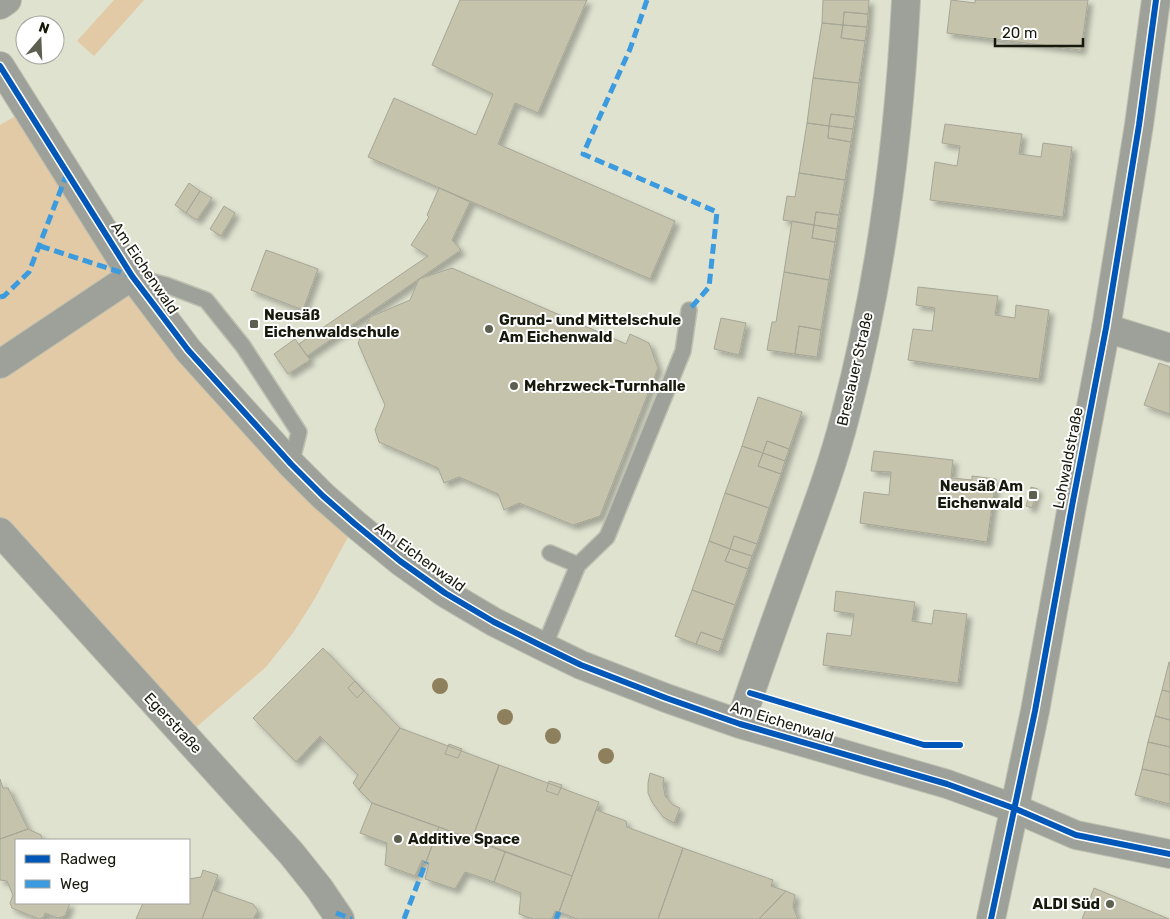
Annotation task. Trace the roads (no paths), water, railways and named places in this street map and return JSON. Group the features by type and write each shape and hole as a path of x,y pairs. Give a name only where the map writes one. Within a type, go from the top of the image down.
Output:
{"street":[{"path":"0,5 7,0"},
{"name":"Breslauer Straße","path":"740,724 829,473 845,418 864,337 886,214 902,76 906,0"},
{"name":"Lohwaldstraße","path":"992,919 1035,711 1106,328 1140,116 1156,0"},
{"name":"Am Eichenwald","path":"0,66 132,276 188,350 291,464 355,524 400,561 445,593 494,622 544,647 582,665 658,695 740,724 938,781 1016,808 1076,835 1170,854"},
{"path":"0,364 132,276"},
{"path":"1106,328 1170,348"},
{"name":"Egerstraße","path":"0,532 291,853 319,888 340,919"}],"lane":[{"path":"132,276 166,285 206,300 244,346 299,432 291,464"},
{"path":"544,647 578,565 607,536 683,351 689,310"},
{"path":"550,553 578,565"}],"place":[{"name":"Neusäß Eichenwaldschule","path":"254,324"},
{"name":"Grund- und Mittelschule Am Eichenwald","path":"489,329"},
{"name":"Mehrzweck-Turnhalle","path":"514,386"},
{"name":"Neusäß Am Eichenwald","path":"1033,495"},
{"name":"Additive Space","path":"398,839"},
{"name":"ALDI Süd","path":"1110,904"}]}
